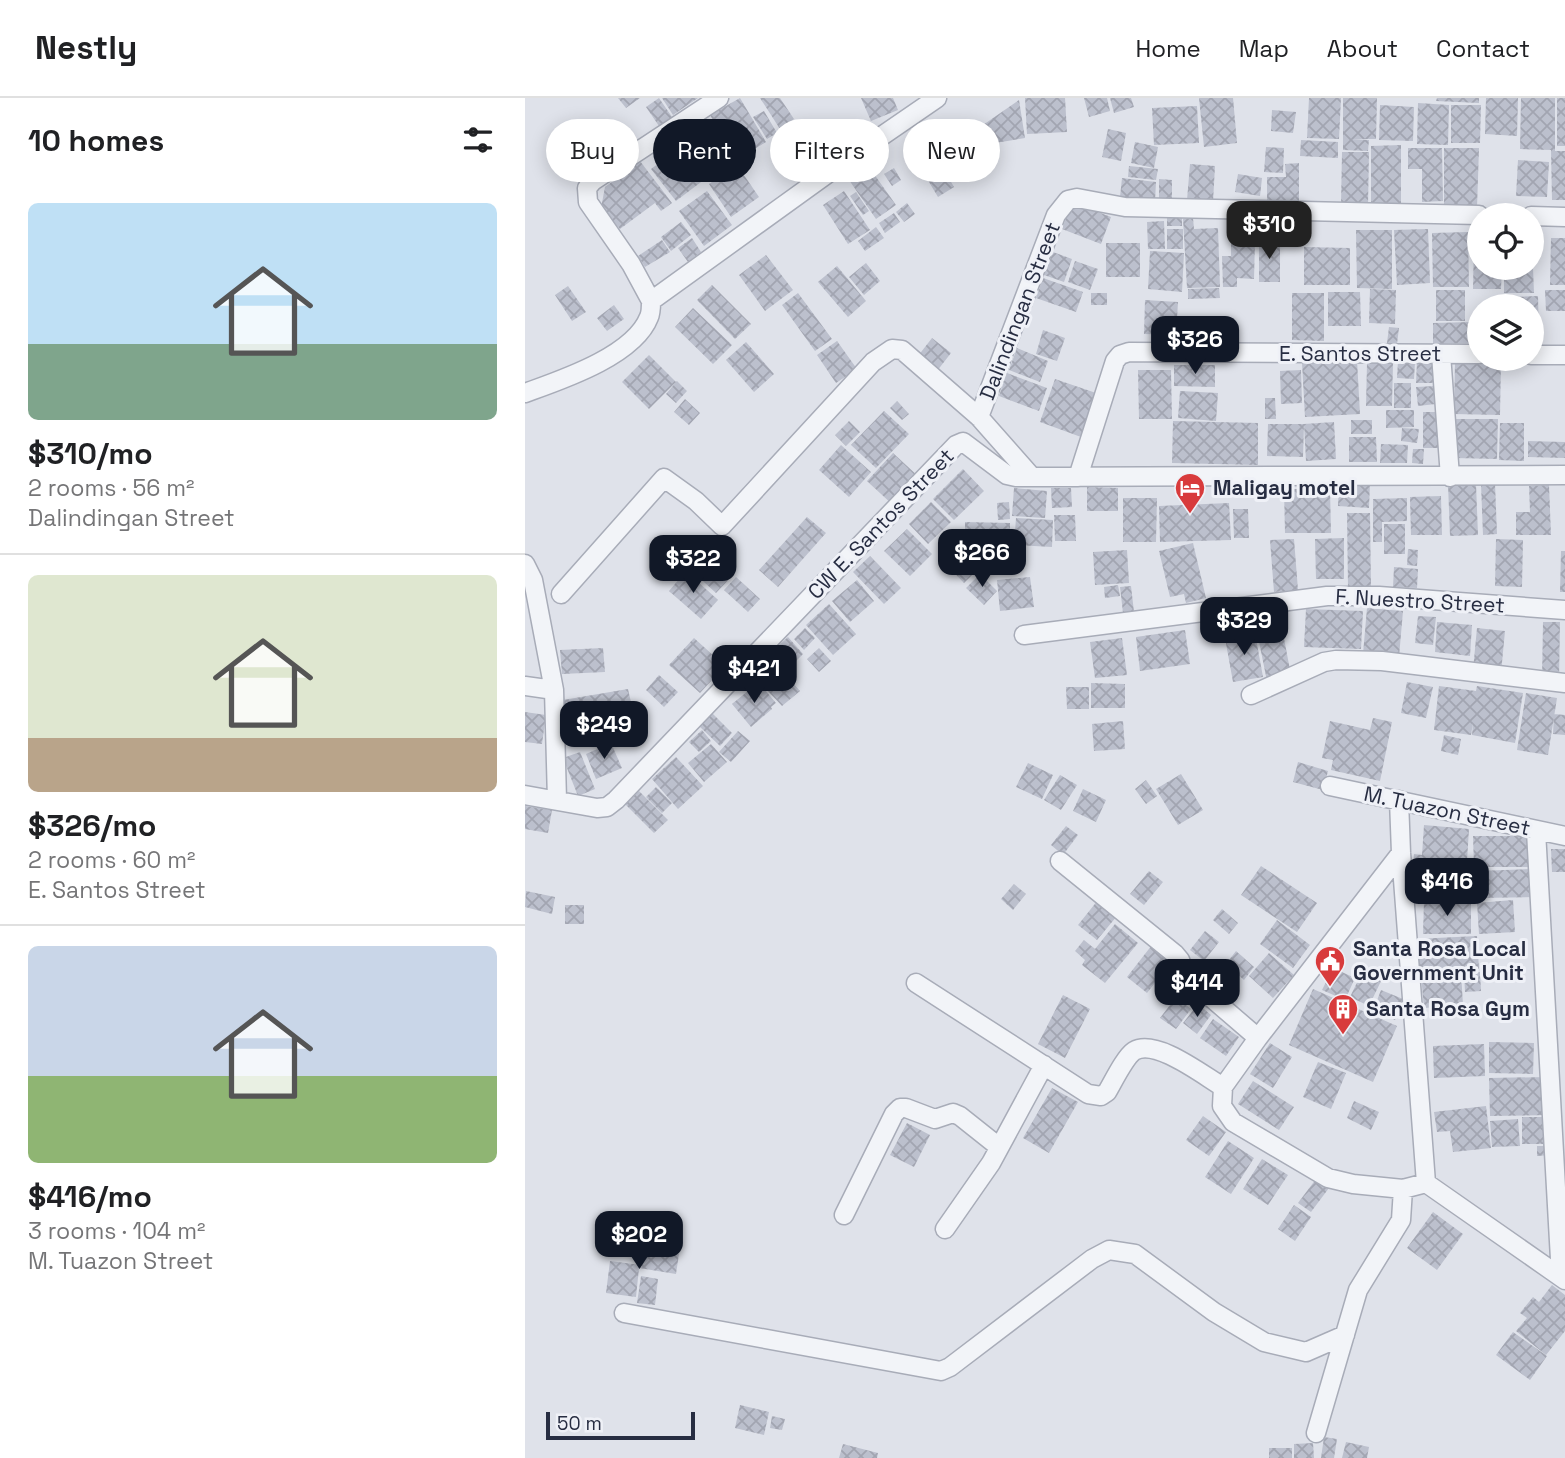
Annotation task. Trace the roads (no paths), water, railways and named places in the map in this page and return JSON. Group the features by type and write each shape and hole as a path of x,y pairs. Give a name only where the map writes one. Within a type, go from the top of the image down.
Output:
{"street":[{"path":"525,393 590,369 637,334 649,317 651,301 631,264 588,202 587,188 593,181 719,98"},
{"path":"651,301 819,179 937,98"},
{"name":"Dalindingan Street","path":"979,418 1056,215 1068,200 1077,198 1125,207 1467,215"},
{"path":"1544,216 1565,217"},
{"path":"561,594 664,478 696,501 722,526 873,362 891,349 902,350 979,418 1032,477"},
{"name":"E. Santos Street","path":"1078,477 1115,361 1120,355 1129,352 1467,354"},
{"path":"1441,354 1450,477"},
{"path":"1544,355 1565,355"},
{"name":"CW E. Santos Street","path":"525,795 597,808 607,807 616,800 956,445 963,442 971,445 1007,475 1032,477 1565,475"},
{"path":"525,564 533,580 554,690 557,800"},
{"name":"F. Nuestro Street","path":"1024,635 1327,596 1380,596 1565,610"},
{"path":"1251,695 1324,662 1336,660 1382,661 1565,683"},
{"path":"525,686 554,690"},
{"name":"M. Tuazon Street","path":"1330,786 1565,836"},
{"path":"1399,800 1426,1183"},
{"path":"1536,831 1563,1279"},
{"path":"1401,853 1223,1087 1222,1106 1233,1122 1328,1178 1353,1184 1402,1189 1426,1183 1563,1279"},
{"path":"1060,861 1175,954 1186,976 1258,1038"},
{"path":"916,983 1088,1094 1101,1096 1107,1093 1131,1054 1143,1048 1153,1048 1223,1087"},
{"path":"945,1229 999,1147 1044,1065"},
{"path":"844,1215 894,1114 900,1108 935,1119 953,1113 999,1147"},
{"path":"1316,1433 1358,1290 1401,1220 1402,1189"},
{"path":"624,1313 941,1371 950,1367 1092,1259 1109,1250 1135,1254 1214,1312 1264,1342 1306,1352 1345,1335"}],"place":[{"name":"Maligay motel","path":"1190,515"},
{"name":"Santa Rosa Local Government Unit","path":"1330,988"},
{"name":"Santa Rosa Gym","path":"1343,1036"}]}
